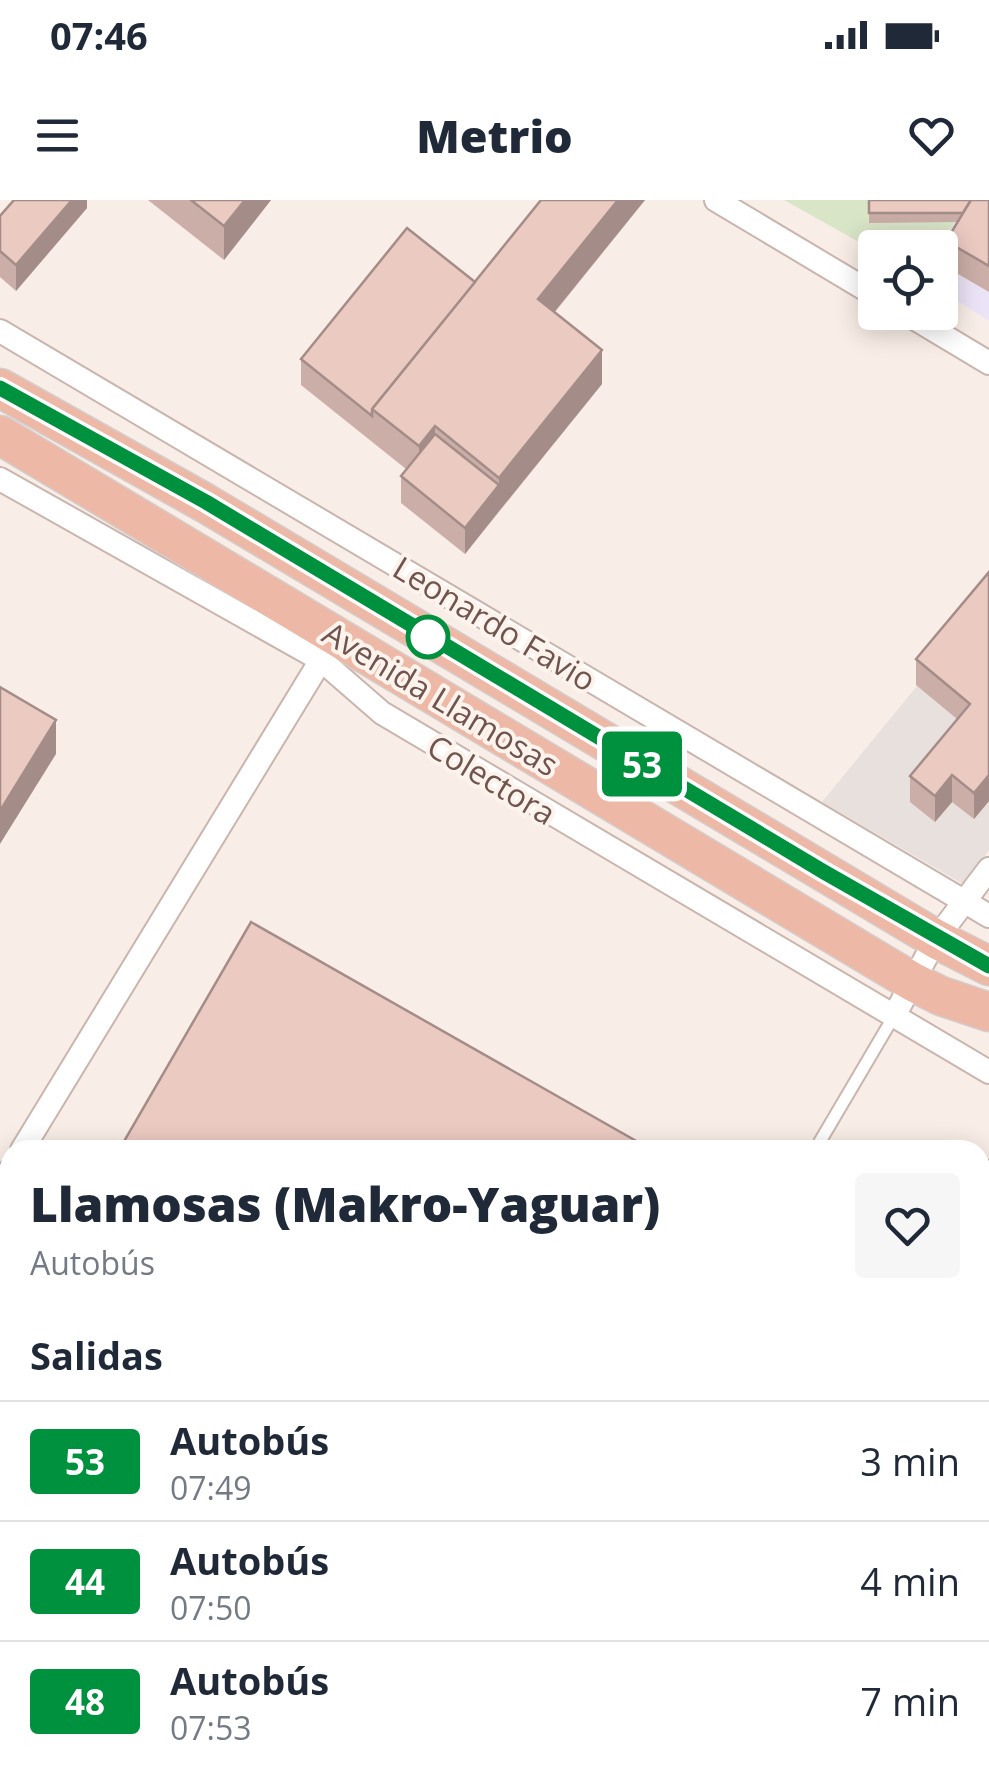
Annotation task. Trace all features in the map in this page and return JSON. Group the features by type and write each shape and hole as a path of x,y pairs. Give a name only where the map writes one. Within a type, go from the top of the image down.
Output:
{"highway":[{"path":"0,388 206,502 936,939 989,966"},
{"name":"Avenida Llamosas","path":"0,435 913,982 989,1012"}],"street":[{"path":"716,200 858,285"},
{"path":"934,330 989,363"},
{"name":"Leonardo Favio","path":"0,331 989,916"},
{"name":"Colectora","path":"0,479 320,660 382,713 989,1072"},
{"path":"28,1140 320,660"},
{"path":"894,1016 936,939 989,870"}],"lane":[{"path":"821,1140 894,1016"}],"shaded area":[{"path":"968,200 989,200 989,321 958,301 958,230 950,230"},
{"path":"989,598 989,850 963,884 822,802"}],"green space":[{"path":"784,200 968,200 950,230 858,230 858,241"}],"building":[{"path":"14,200 72,200 16,265 0,251 0,216"},
{"path":"191,200 245,200 224,226"},
{"path":"541,200 618,200 538,299 602,350 499,478 435,426 419,446 372,409"},
{"path":"869,200 971,200 963,213 869,213"},
{"path":"971,200 989,200 989,266 958,248 958,230 953,230"},
{"path":"407,228 475,282 372,409 372,416 301,359"},
{"path":"435,434 499,485 465,528 401,476"},
{"path":"989,572 989,775 974,793 952,775 935,796 910,776 970,704 916,659"},
{"path":"0,687 56,720 0,811"},
{"path":"251,922 634,1140 125,1140"}],"bus line":[{"name":"53","path":"0,388 206,502 936,939 989,966"}]}
